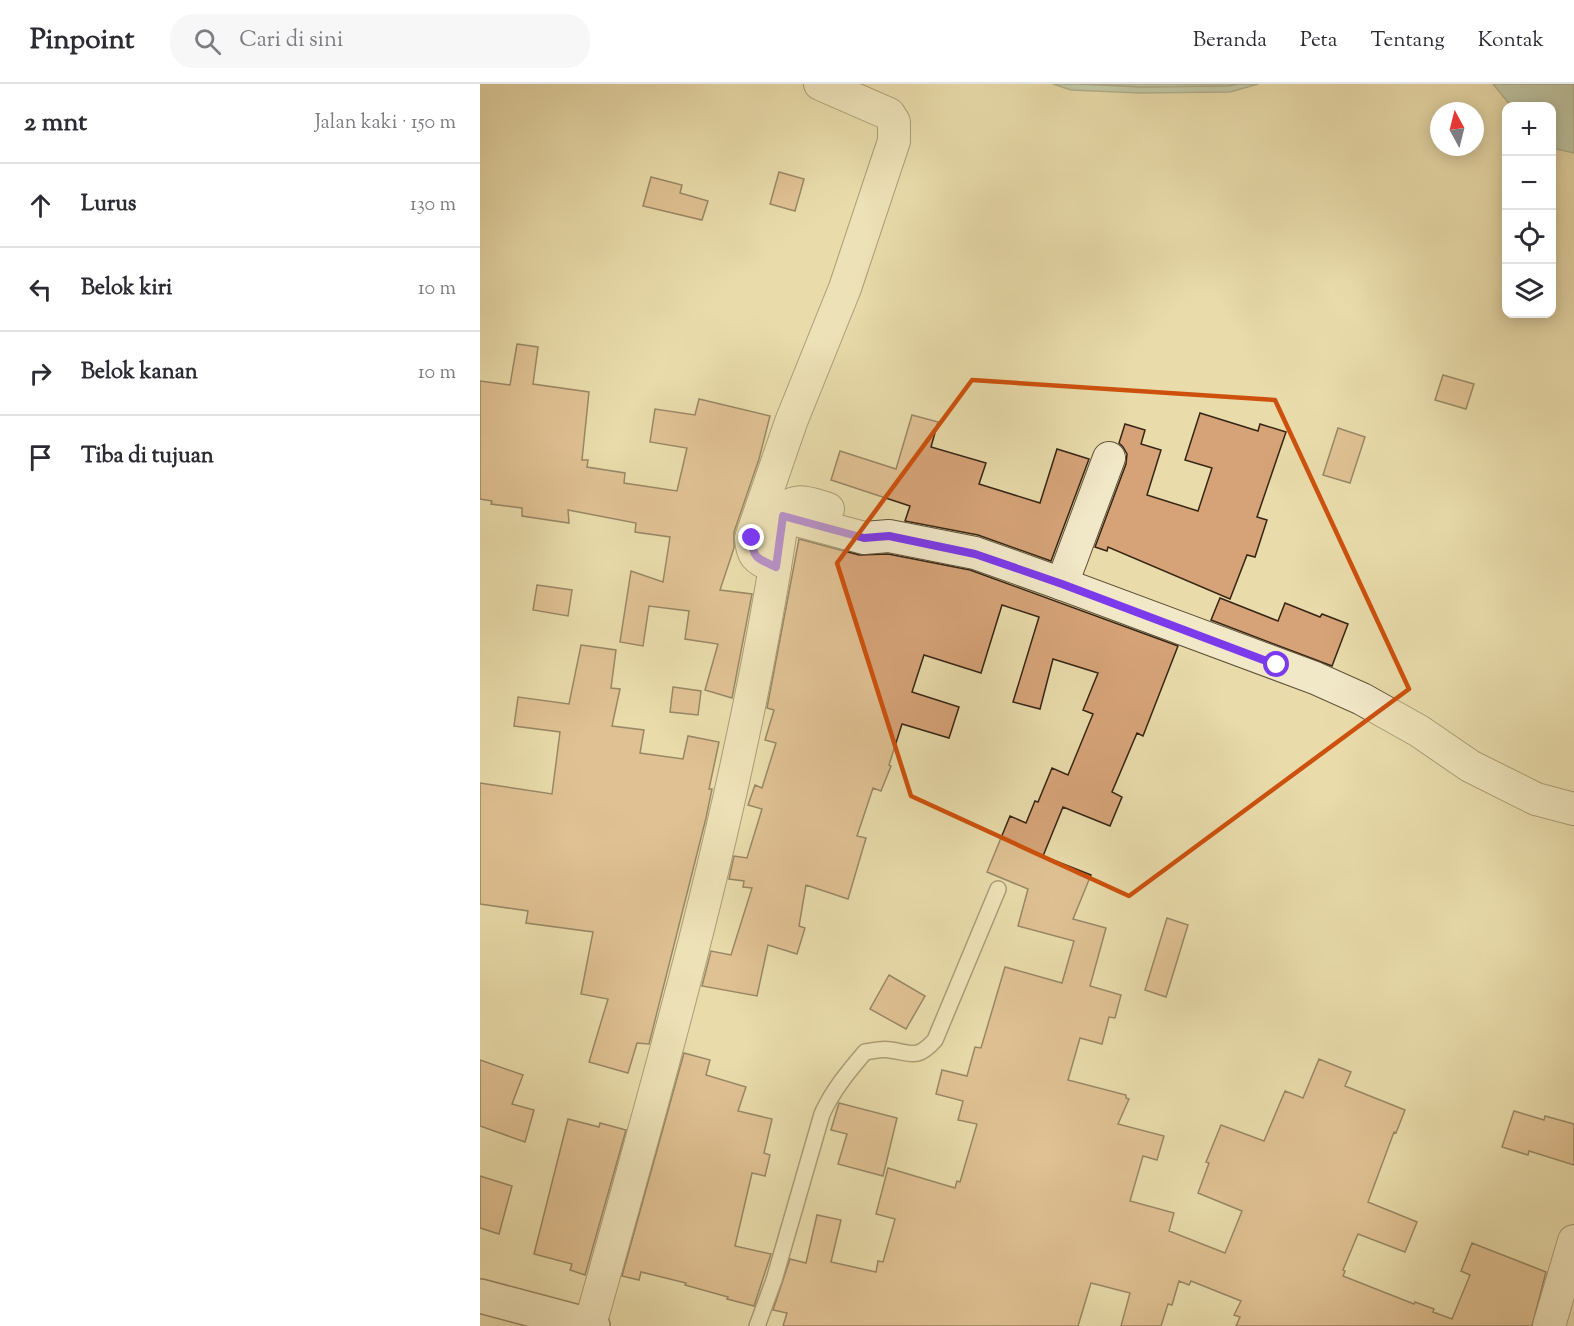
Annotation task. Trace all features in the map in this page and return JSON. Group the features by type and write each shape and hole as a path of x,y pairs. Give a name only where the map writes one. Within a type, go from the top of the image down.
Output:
{"main road":[{"path":"480,1296 592,1326"}],"street":[{"path":"776,567 756,556 752,549 752,538 792,422 845,288 894,141 895,131 894,122 889,114 820,84"},
{"path":"1062,584 1109,458"},
{"path":"592,1326 677,1014 750,710 783,516 785,510 797,502 805,501 828,509"},
{"path":"783,516 864,538 889,536 975,554 1062,584 1315,678 1362,699 1419,731 1470,766 1536,799 1574,808"},
{"path":"1549,1326 1574,1241"}],"lane":[{"path":"757,1326 774,1280 822,1114 828,1101 842,1079 865,1052 888,1049 912,1055 927,1048 934,1040 998,890"}],"highlighted area":[{"path":"972,380 1275,400 1409,689 1129,896 911,796 837,563"}],"water":[{"path":"1053,84 1258,84 1230,92 1140,93 1071,90"},
{"path":"1493,84 1574,84 1574,153 1556,149 1556,102 1508,102"}],"building":[{"path":"779,172 804,179 795,211 770,204"},
{"path":"651,177 682,185 680,193 708,201 702,220 643,206"},
{"path":"517,344 538,347 533,384 589,392 582,460 588,460 587,467 625,473 624,483 677,491 687,448 650,442 655,409 695,415 699,399 770,416 759,459 734,532 734,548 720,590 752,594 732,698 705,690 718,644 685,639 689,611 649,606 643,646 620,642 631,571 663,582 670,537 635,532 636,523 568,510 569,523 522,516 522,508 491,504 492,501 480,499 480,381 510,385"},
{"path":"1443,375 1474,384 1466,409 1435,400"},
{"path":"1200,413 1258,431 1260,424 1286,432 1257,517 1267,520 1255,557 1247,555 1230,599 1108,547 1107,551 1095,547 1126,464 1127,454 1119,443 1125,424 1145,430 1141,444 1161,450 1147,495 1198,511 1212,468 1185,460"},
{"path":"912,415 938,422 931,447 986,463 979,484 1040,503 1057,449 1089,459 1051,561 978,535 905,521 910,506 831,480 840,451 896,469"},
{"path":"1338,428 1365,437 1350,483 1323,475"},
{"path":"799,539 859,555 888,554 970,570 1178,646 1143,736 1137,733 1112,792 1122,797 1110,826 1063,807 1043,856 1091,875 1073,919 1106,928 1090,986 1121,995 1115,1018 1109,1017 1102,1044 1080,1038 1068,1080 1126,1095 1129,1099 1118,1124 1164,1136 1157,1160 1143,1156 1130,1201 1174,1213 1169,1231 1225,1253 1242,1211 1198,1193 1209,1163 1206,1162 1221,1125 1264,1141 1285,1091 1303,1098 1319,1059 1351,1072 1345,1086 1405,1110 1396,1133 1394,1132 1368,1202 1417,1222 1405,1252 1358,1234 1343,1270 1345,1271 1343,1276 1414,1304 1415,1302 1434,1309 1433,1312 1452,1319 1470,1275 1461,1271 1472,1243 1546,1272 1532,1326 1236,1326 1240,1317 1234,1315 1241,1301 1191,1281 1189,1285 1179,1281 1172,1305 1168,1304 1161,1326 1121,1326 1130,1293 1091,1283 1078,1326 783,1326 787,1313 773,1310 790,1259 806,1263 817,1215 841,1220 831,1262 876,1272 878,1261 883,1262 895,1219 876,1214 888,1168 955,1188 957,1181 960,1182 977,1124 958,1120 963,1101 936,1094 942,1070 967,1076 975,1047 981,1048 1005,967 1062,983 1074,941 1018,926 1028,889 987,872 1010,816 1026,823 1035,801 1038,802 1052,768 1068,775 1093,714 1083,710 1098,673 1053,659 1040,709 1013,702 1039,617 1002,605 981,673 924,655 912,692 959,707 949,738 902,724 889,765 891,766 881,791 873,788 857,836 866,838 848,899 806,885 799,926 805,928 797,954 768,945 757,996 702,986 711,951 731,955 752,888 743,887 744,881 729,879 734,856 747,858 762,809 748,805 755,785 762,788 776,743 765,740 774,710 767,708"},
{"path":"537,585 572,590 568,616 533,610"},
{"path":"1220,598 1278,621 1285,603 1320,617 1322,614 1348,624 1332,666 1211,620"},
{"path":"581,645 616,650 611,688 620,689 612,726 644,730 640,753 683,759 688,736 719,742 709,789 712,789 706,818 649,1044 637,1043 628,1073 589,1062 608,999 581,994 593,932 526,923 528,911 480,904 480,783 552,794 560,732 514,726 518,697 569,704"},
{"path":"673,687 701,691 698,715 670,712"},
{"path":"1167,918 1188,925 1166,997 1145,990"},
{"path":"889,975 925,996 906,1029 870,1009"},
{"path":"684,1053 710,1060 706,1075 746,1087 738,1111 772,1119 764,1153 770,1155 765,1176 752,1173 735,1246 771,1254 754,1306 685,1285 686,1283 641,1272 639,1280 622,1276"},
{"path":"480,1060 523,1075 512,1104 534,1110 525,1142 480,1126"},
{"path":"839,1103 897,1118 883,1176 838,1164 847,1134 831,1130"},
{"path":"1514,1111 1544,1120 1545,1116 1574,1124 1574,1165 1529,1151 1528,1155 1502,1147"},
{"path":"568,1119 599,1127 600,1123 626,1130 585,1275 570,1270 572,1264 534,1254"},
{"path":"480,1176 512,1186 499,1234 480,1228"}],"route":[{"path":"752,538 752,549 756,556 761,561 776,567 783,516 864,538 889,536 975,554 1062,584 1277,665"}]}
